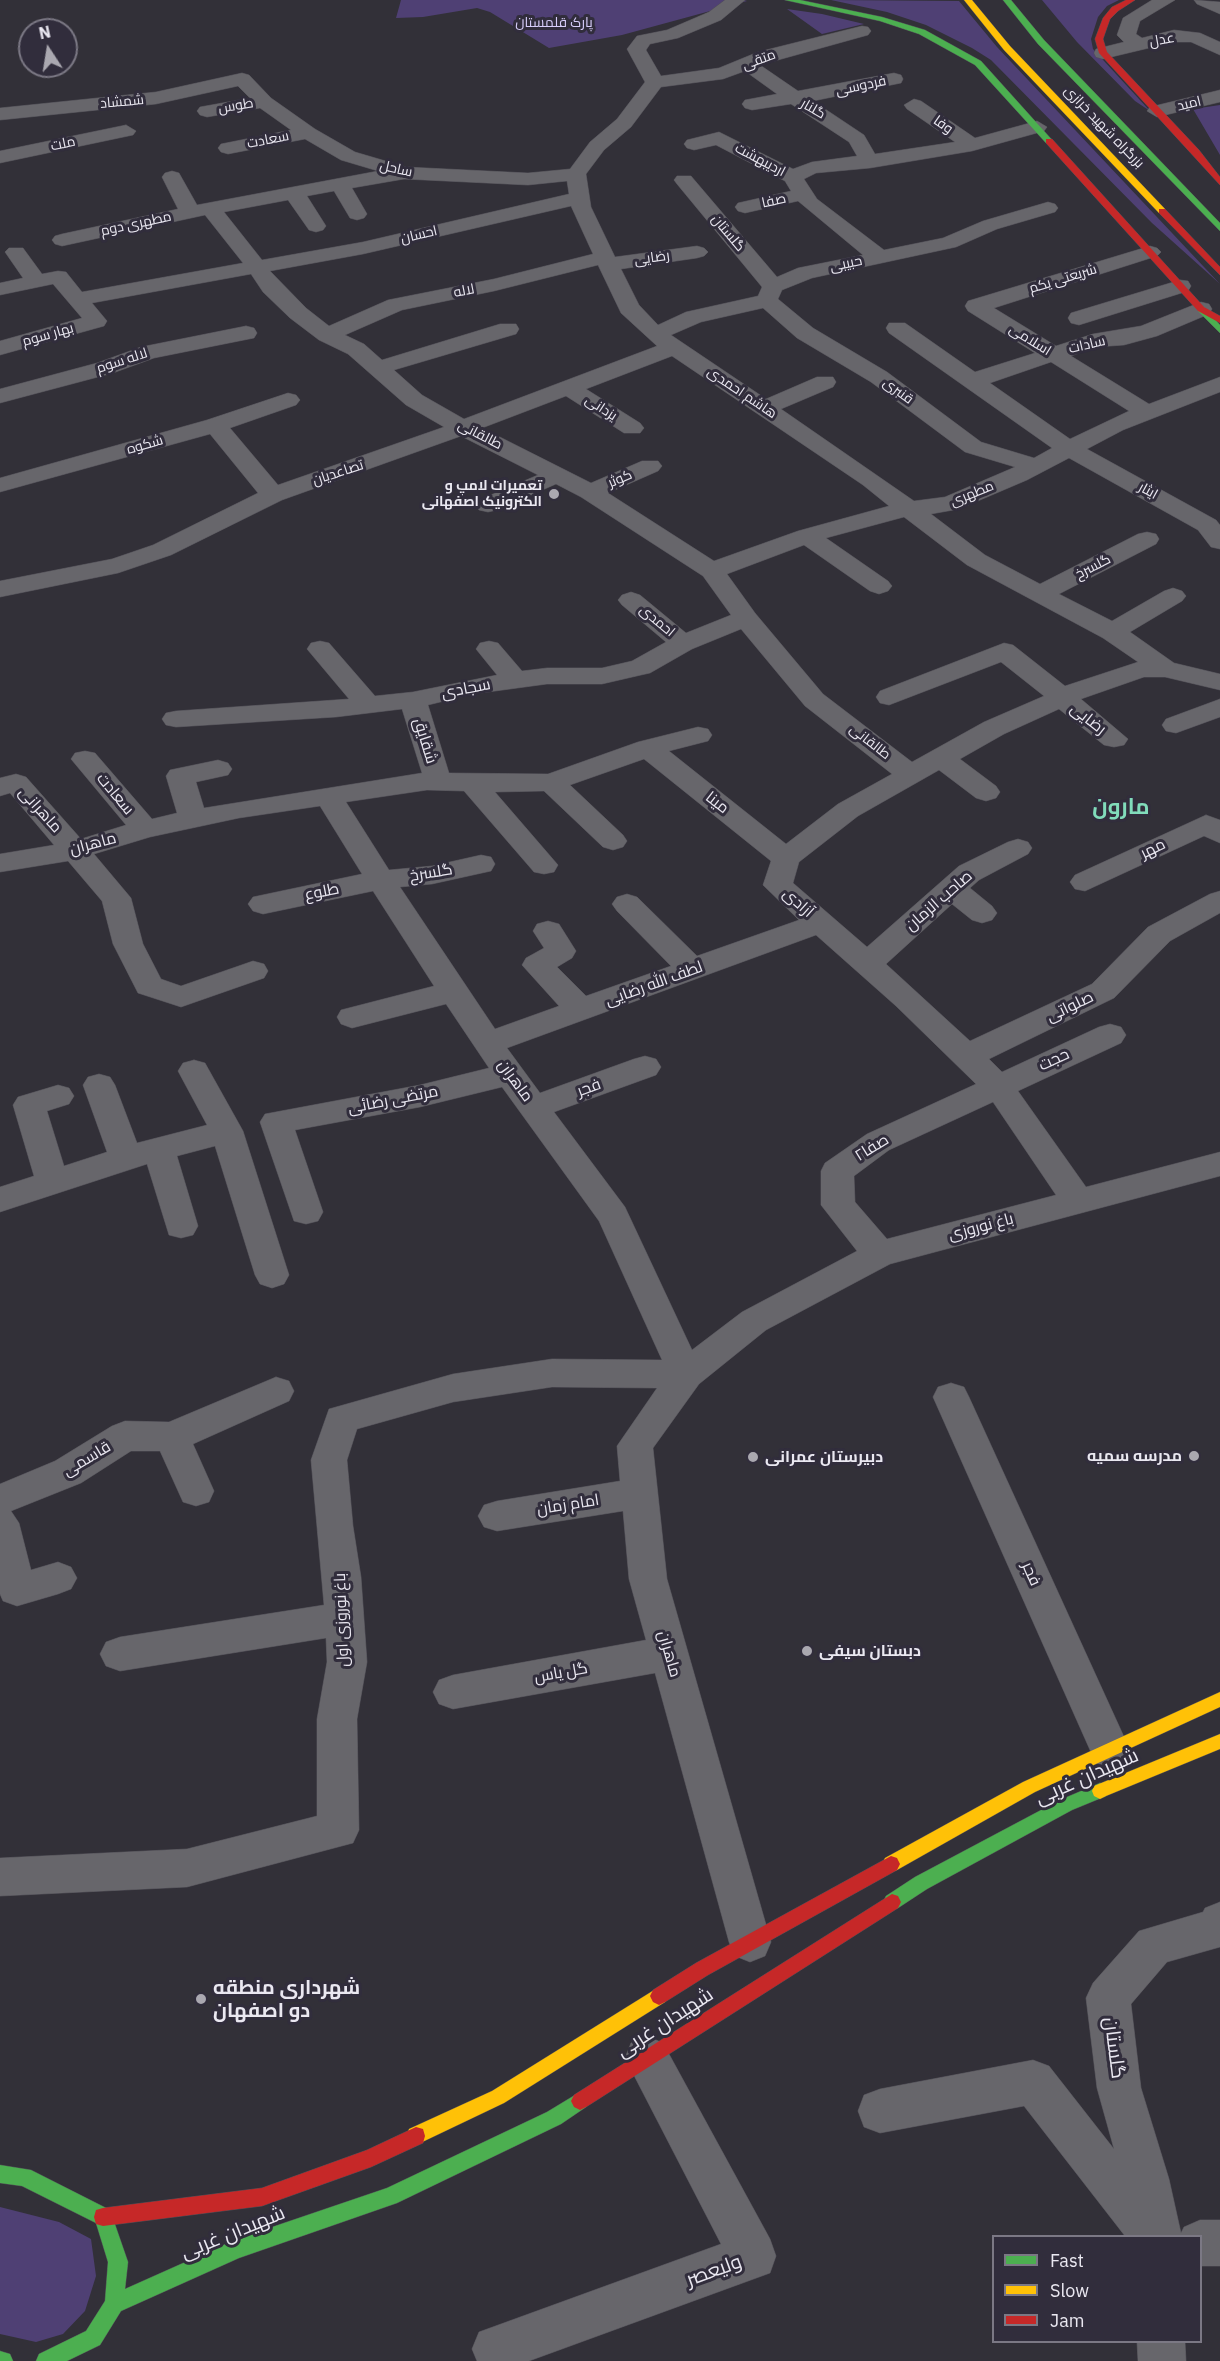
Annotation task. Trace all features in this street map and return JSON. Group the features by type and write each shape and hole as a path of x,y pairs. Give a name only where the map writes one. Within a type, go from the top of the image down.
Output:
{"main road":[{"path":"789,0 882,19 941,42 978,63 1180,286 1210,315 1220,330"},
{"name":"بزرگراه شهید خرازی","path":"968,0 1007,48 1220,272"},
{"name":"بزرگراه شهید خرازی","path":"1007,0 1041,42 1220,228"},
{"path":"1131,0 1115,9 1107,18 1099,39 1103,53 1220,177"},
{"path":"1196,152 1220,183"},
{"name":"شهیدان غربی","path":"103,2217 262,2197 371,2158 498,2097 702,1969 1029,1787 1220,1699"},
{"name":"شهیدان غربی","path":"114,2304 237,2249 390,2196 554,2118 921,1883 1066,1805 1220,1741"},
{"path":"0,2174 24,2177 103,2217 118,2262 114,2304 93,2338 46,2361"},
{"path":"71,2361 77,2346"}],"street":[{"path":"576,174 597,146 624,123 655,82 636,49 644,40 672,34 715,16 736,0"},
{"path":"1138,45 1126,35 1132,18 1166,0"},
{"path":"1203,0 1220,9"},
{"name":"متقی","path":"655,82 723,73 765,56 862,31"},
{"name":"عدل","path":"1103,53 1174,36 1194,37 1220,49"},
{"name":"گلنار","path":"747,64 793,98 838,124 857,139 870,162"},
{"name":"ساحل","path":"242,79 264,102 308,133 348,156 405,173 528,179 576,174"},
{"name":"شمشاد","path":"0,114 156,98 242,79"},
{"name":"فردوسی","path":"752,104 894,79"},
{"name":"امید","path":"1157,111 1220,96"},
{"name":"طوس","path":"207,111 264,102"},
{"name":"وفا","path":"914,105 972,145"},
{"path":"879,256 809,202 792,177 812,168 870,162 972,145 1037,128"},
{"name":"ملت","path":"0,157 126,131"},
{"name":"سعادت","path":"228,148 308,133"},
{"name":"اردیبهشت","path":"694,144 719,138 792,177"},
{"path":"781,150 812,168"},
{"path":"200,210 405,173"},
{"name":"هاشم احمدی","path":"576,174 581,207 629,308 664,341 871,480 976,560 1112,632 1165,669 1220,682"},
{"name":"طالقانی","path":"172,177 200,210 257,266 271,287 298,313 327,335 356,349 414,400 590,492 712,571 746,618 814,700 911,775"},
{"name":"گلستان","path":"684,180 770,293"},
{"path":"341,186 357,214"},
{"path":"294,193 316,226"},
{"name":"صفا","path":"745,207 804,194"},
{"name":"احسان","path":"77,299 363,248 579,198"},
{"name":"حبیبی","path":"664,341 694,318 770,293 806,273 949,243 990,225 1048,208"},
{"name":"مطهری دوم","path":"62,240 200,210"},
{"path":"16,252 36,281"},
{"name":"رضایی","path":"606,260 697,252"},
{"name":"شریعتی یکم","path":"976,306 1150,252"},
{"name":"لاله","path":"327,335 354,326 396,305 606,260"},
{"path":"0,289 58,277 77,299"},
{"path":"1079,318 1180,286"},
{"name":"قنبری","path":"770,293 805,333 879,377 973,447 1036,466"},
{"name":"بهار سوم","path":"0,348 96,321 77,299"},
{"name":"اسلامی","path":"976,306 1146,412"},
{"name":"سادات","path":"972,381 1093,341 1124,338 1210,315"},
{"name":"ایثار","path":"897,328 1069,449 1207,525 1220,542"},
{"path":"378,368 508,329"},
{"name":"لاله سوم","path":"0,396 105,368 149,352 246,333"},
{"name":"تصاعدیان","path":"0,589 118,565 151,554 273,495 464,428 569,388 664,341"},
{"path":"764,408 825,382"},
{"name":"مطهری","path":"712,571 807,536 907,509 950,504 1036,466 1115,425 1220,384"},
{"name":"یزدانی","path":"569,388 632,428"},
{"name":"شکوه","path":"0,485 215,425 288,400"},
{"path":"215,425 273,495"},
{"name":"کوثر","path":"590,492 650,466"},
{"path":"488,505 558,475"},
{"path":"807,536 879,586"},
{"name":"گلسرخ","path":"1039,594 1147,539"},
{"path":"1112,632 1173,596"},
{"name":"احمدی","path":"631,600 683,643"},
{"name":"سجادی","path":"176,719 413,700 473,686 547,676 602,676 641,667 683,643 746,618"},
{"path":"320,649 369,705"},
{"path":"489,649 515,680"},
{"path":"890,697 1004,651 1061,698"},
{"path":"786,858 848,810 994,728 1088,686 1142,669 1165,669"},
{"name":"رضایی","path":"1061,698 1114,739"},
{"name":"شقایق","path":"413,700 438,781"},
{"path":"1176,725 1220,707"},
{"name":"ماهران","path":"0,863 76,850 145,829 193,819 328,796 438,781 512,784 551,782 648,748 699,735"},
{"name":"مینا","path":"648,748 786,858"},
{"path":"940,758 986,792"},
{"name":"سعادت","path":"85,759 145,829"},
{"path":"193,819 180,776 218,769"},
{"path":"471,782 544,866"},
{"path":"551,782 613,841"},
{"name":"ماهرانی","path":"0,787 16,783 76,850"},
{"name":"ماهران","path":"328,796 453,992 533,1108 613,1216 686,1374"},
{"name":"مهر","path":"1085,882 1206,824 1220,834"},
{"name":"صاحب الزمان","path":"867,964 969,873 1018,848"},
{"path":"76,850 116,898 128,944 149,986 181,997 253,971"},
{"name":"آزادی","path":"786,858 778,885 998,1086 1078,1201"},
{"name":"گلسرخ","path":"380,880 432,875 481,864"},
{"name":"طلوع","path":"263,904 380,880"},
{"path":"952,889 982,913"},
{"name":"صلواتی","path":"967,1056 1103,991 1159,934 1220,901"},
{"path":"627,904 693,970"},
{"name":"لطف الله رضایی","path":"488,1043 820,923"},
{"path":"548,931 561,951 537,965 581,1010"},
{"path":"352,1017 453,992"},
{"name":"حجت","path":"998,1086 1110,1035"},
{"name":"فجر","path":"533,1108 645,1067"},
{"path":"194,1071 227,1131 272,1275"},
{"name":"مرتضی رضائی","path":"306,1212 276,1122 420,1096 509,1074"},
{"path":"99,1085 126,1158"},
{"name":"صفا۲","path":"880,1254 838,1205 837,1171 878,1142 998,1086"},
{"path":"53,1183 29,1105 58,1096"},
{"path":"0,1200 126,1158 227,1131"},
{"path":"159,1149 181,1226"},
{"name":"باغ نوروزی","path":"754,1321 880,1254 1220,1164"},
{"name":"ماهران","path":"750,1942 648,1579 635,1446 686,1374 754,1321"},
{"name":"باغ نوروزی اول","path":"0,1877 61,1872 187,1868 338,1830 337,1719 346,1662 344,1619 328,1460 342,1419 453,1388 552,1373 686,1374"},
{"name":"قاسمی","path":"0,1500 68,1472 125,1436 172,1437 276,1391"},
{"name":"فجر","path":"951,1397 1110,1750"},
{"path":"172,1437 196,1491"},
{"name":"امام زمان","path":"497,1516 639,1493"},
{"path":"0,1523 17,1590 58,1578"},
{"path":"120,1654 344,1619"},
{"name":"گل یاس","path":"453,1692 669,1653"},
{"name":"گلستان","path":"1156,2235 1146,2179 1119,2088 1108,1998 1154,1944 1218,1928 1220,1922"},
{"name":"ولیعصر","path":"496,2349 753,2256 647,2058"},
{"path":"880,2111 1033,2082 1155,2235"},
{"path":"1202,2243 1220,2243"},
{"path":"1161,2343 1162,2361"}],"green space":[{"name":"پارک قلمستان","path":"401,0 747,1 622,35 549,48 490,12 477,8 423,17 396,18"},
{"path":"831,0 959,1 997,47 1220,284 1152,223 991,60 926,25 887,12"},
{"path":"1042,0 1119,0 1107,6 1098,17 1091,39 1093,49 1150,111 1135,101 1077,42"},
{"path":"787,9 822,14 864,24 822,34"},
{"path":"1220,105 1220,155 1193,109"},
{"path":"0,2207 59,2222 91,2239 96,2276 85,2311 63,2334 36,2342 0,2334"}],"traffic: fast":[{"path":"789,0 882,19 922,32 978,63 1049,141"},
{"path":"1007,0 1041,42 1220,228"},
{"path":"1201,309 1220,330"},
{"path":"892,1902 921,1883 1066,1805 1100,1791"},
{"path":"114,2304 237,2249 390,2196 554,2118 580,2101"},
{"path":"0,2174 24,2177 103,2217 118,2262 114,2304 93,2338 46,2361"}],"traffic: slow":[{"path":"968,0 1007,48 1162,211"},
{"path":"891,1864 1029,1787 1220,1699"},
{"path":"1100,1791 1220,1741"},
{"path":"416,2136 498,2097 659,1996"}],"traffic: jam":[{"path":"1131,0 1115,9 1107,18 1099,39 1103,53 1196,152 1220,183"},
{"path":"1049,141 1201,309 1220,320"},
{"path":"1162,211 1220,272"},
{"path":"659,1996 702,1969 891,1864"},
{"path":"580,2101 892,1902"},
{"path":"103,2217 262,2197 371,2158 416,2136"}],"place":[{"name":"تعمیرات لامپ و الکترونیک اصفهانی","path":"554,494"},
{"name":"مدرسه سمیه","path":"1194,1456"},
{"name":"دبیرستان عمرانی","path":"753,1457"},
{"name":"دبستان سیفی","path":"807,1651"},
{"name":"شهرداری منطقه دو اصفهان","path":"201,1999"}],"district":[{"name":"مارون","path":"1121,808"}]}
